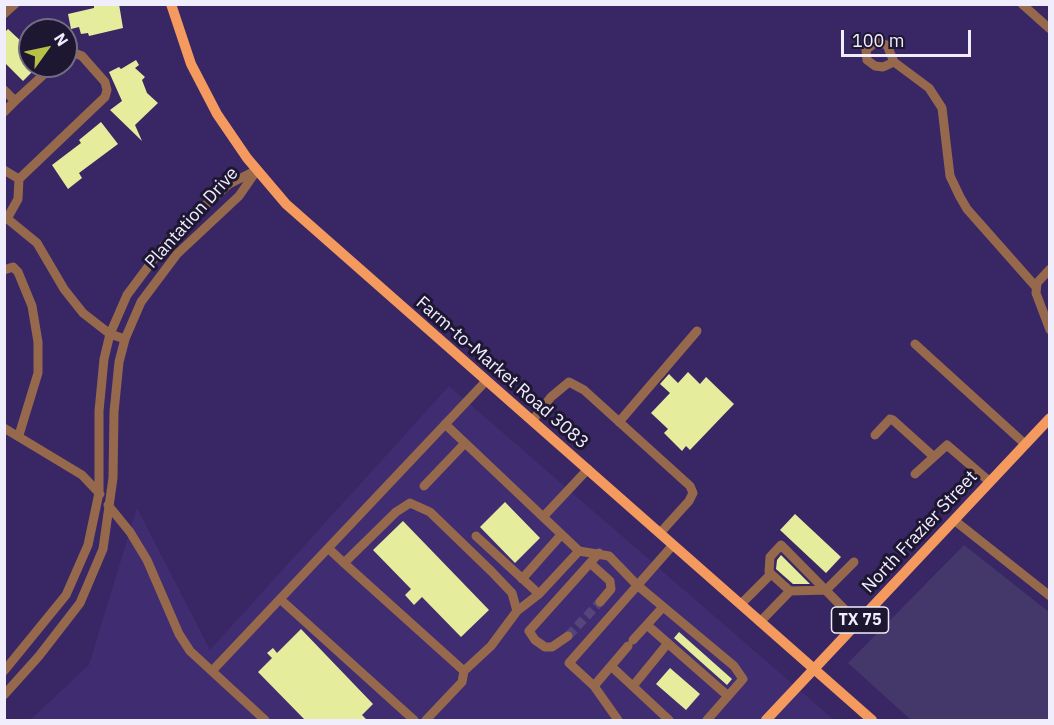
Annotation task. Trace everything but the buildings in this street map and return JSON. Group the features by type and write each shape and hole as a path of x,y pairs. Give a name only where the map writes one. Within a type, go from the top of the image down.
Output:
{"main road":[{"name":"Farm-to-Market Road 3083","path":"171,4 191,64 217,114 257,170 286,204 872,720"},
{"name":"North Frazier Street","path":"766,720 1050,418"}],"street":[{"path":"4,14 15,4"},
{"path":"1022,4 1050,29"},
{"path":"78,54 82,56 105,82 107,90 105,97 19,179 18,199 6,217 37,243 64,289 83,313 110,334 125,339"},
{"path":"894,62 929,88 942,108 950,176 966,209 1036,287"},
{"path":"4,112 40,78"},
{"path":"4,90 15,101"},
{"path":"4,170 19,179"},
{"name":"Plantation Drive","path":"4,671 66,595 88,545 99,493 99,411 104,358 110,334 128,295 165,244 229,184 257,170"},
{"name":"Plantation Drive","path":"4,695 39,656 80,603 103,549 114,478 114,412 119,362 125,339 141,302 177,254 239,196 257,170"},
{"path":"4,270 13,267 18,273 32,306 38,342 38,373 19,435"},
{"path":"1050,269 1036,287 1036,293 1050,330"},
{"path":"619,422 697,331"},
{"path":"915,344 1025,444"},
{"path":"212,671 486,381"},
{"path":"532,421 551,397 569,382 584,390 690,486 693,493 660,533"},
{"path":"875,435 890,419 893,420 933,456"},
{"path":"445,424 579,551 609,556 637,585 734,666 743,678 707,720"},
{"path":"4,428 82,475 99,493 130,532 147,560 179,634 190,651 265,720"},
{"path":"424,486 465,443"},
{"path":"915,474 947,445 990,482"},
{"path":"543,517 588,469"},
{"path":"344,563 396,512 410,503 430,512 491,571 512,593 517,611"},
{"path":"954,520 1050,596"},
{"path":"522,579 561,535"},
{"path":"476,536 539,594"},
{"path":"618,720 594,686 569,663 673,545"},
{"path":"854,562 826,590 790,591 769,572 770,557 781,546 826,590 858,623"},
{"path":"328,548 464,671"},
{"path":"426,720 462,682 464,671 491,646 517,611 539,594 579,551"},
{"path":"568,636 552,647 545,647 535,640 529,631 599,553"},
{"path":"590,562 610,581 610,590 600,602"},
{"path":"741,604 771,574"},
{"path":"760,622 790,591"},
{"path":"280,599 414,720"},
{"path":"594,686 663,607"},
{"path":"647,625 728,696"},
{"path":"633,686 668,643"},
{"path":"611,666 669,720"}],"shaded area":[{"path":"449,386 834,720 30,720 89,665 137,508 210,650"},
{"path":"964,545 1049,612 1049,720 911,720 848,663"}],"tunnel":[{"path":"568,636 600,602"}]}
